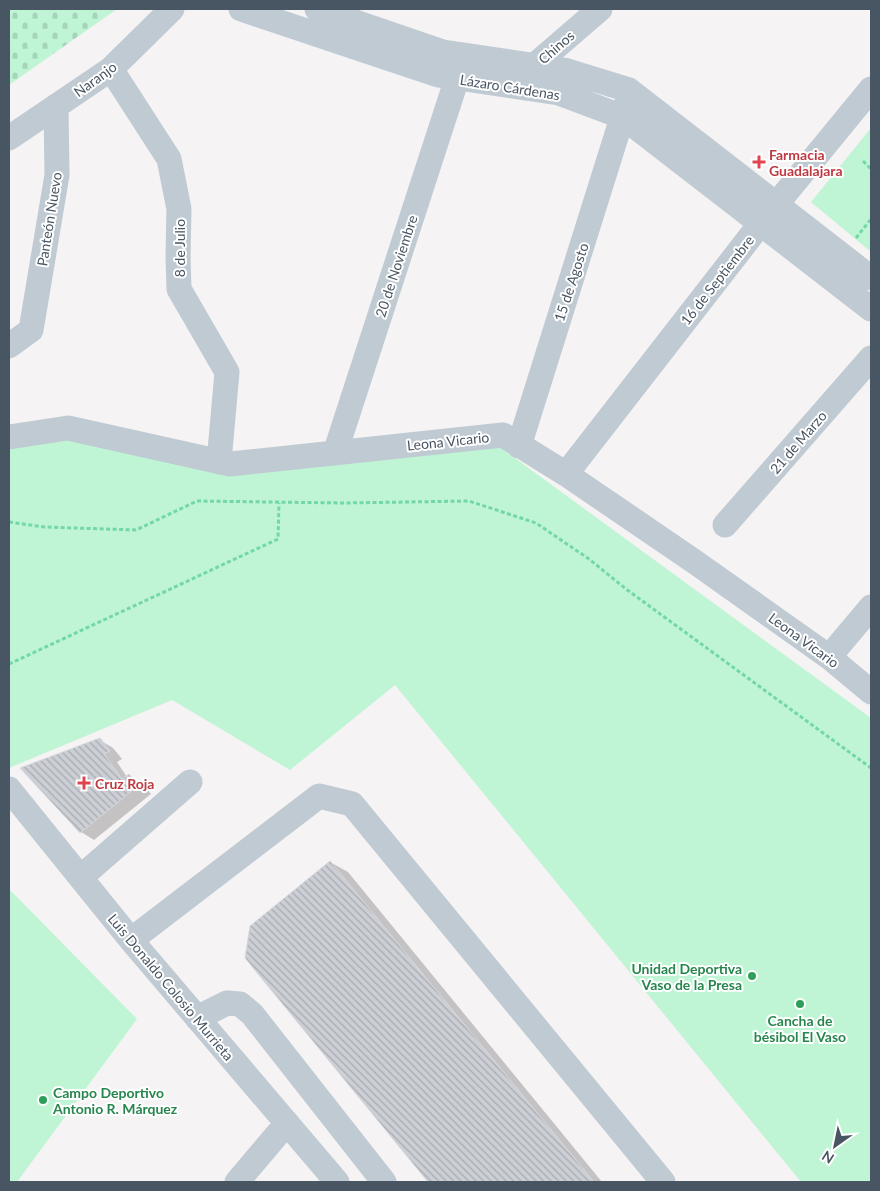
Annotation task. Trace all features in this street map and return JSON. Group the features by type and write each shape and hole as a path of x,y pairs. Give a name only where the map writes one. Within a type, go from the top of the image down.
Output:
{"street":[{"name":"Naranjo","path":"9,138 111,69 172,9"},
{"name":"Lázaro Cárdenas","path":"241,9 319,15 443,52 564,70 629,90 769,214 871,309"},
{"name":"Chinos","path":"518,87 535,65 600,9"},
{"name":"Lázaro Cárdenas","path":"319,15 438,75 559,93 623,117 769,214 871,278"},
{"name":"20 de Noviembre","path":"335,453 464,55"},
{"name":"8 de Julio","path":"111,69 169,158 179,209 179,289 227,372 219,462"},
{"name":"16 de Septiembre","path":"566,474 769,214 871,89"},
{"name":"15 de Agosto","path":"519,446 623,117 629,90"},
{"name":"Panteón Nuevo","path":"9,346 31,330 57,174 56,106"},
{"name":"21 de Marzo","path":"725,525 871,358"},
{"name":"Leona Vicario","path":"9,437 68,428 230,464 503,435 566,474 829,657 871,692"},
{"path":"829,657 871,607"},
{"path":"81,877 190,782"},
{"name":"Luis Donaldo Colosio Murrieta","path":"9,789 131,940 337,1182"},
{"path":"131,940 319,796 352,804 664,1182"},
{"path":"197,1018 227,1003 240,1004 252,1014 384,1182"},
{"path":"237,1182 286,1123"}],"path":[{"path":"863,161 871,168"},
{"path":"9,522 44,526 136,530 197,501 279,503 468,500 536,523 589,559 626,589 871,768"},
{"path":"9,664 278,540 279,503"}],"green space":[{"path":"9,9 117,9 9,85"},
{"path":"871,128 871,252 811,202"},
{"name":"Unidad Deportiva Vaso de la Presa","path":"65,436 221,469 497,445 871,718 871,1182 801,1182 395,685 290,770 172,700 9,768 9,445"},
{"name":"Campo Deportivo Antonio R. Márquez","path":"9,889 137,1019 17,1182 9,1182"}],"building":[{"name":"Cruz Roja","path":"100,738 110,751 104,754 122,779 129,774 138,786 80,833 20,768"},
{"path":"330,861 594,1182 428,1182 245,958 250,926"}],"place":[{"name":"Farmacia Guadalajara","path":"759,162"},
{"name":"Cruz Roja","path":"84,783"},
{"name":"Unidad Deportiva Vaso de la Presa","path":"752,976"},
{"name":"Cancha de bésibol El Vaso","path":"800,1004"},
{"name":"Campo Deportivo Antonio R. Márquez","path":"43,1100"}]}
